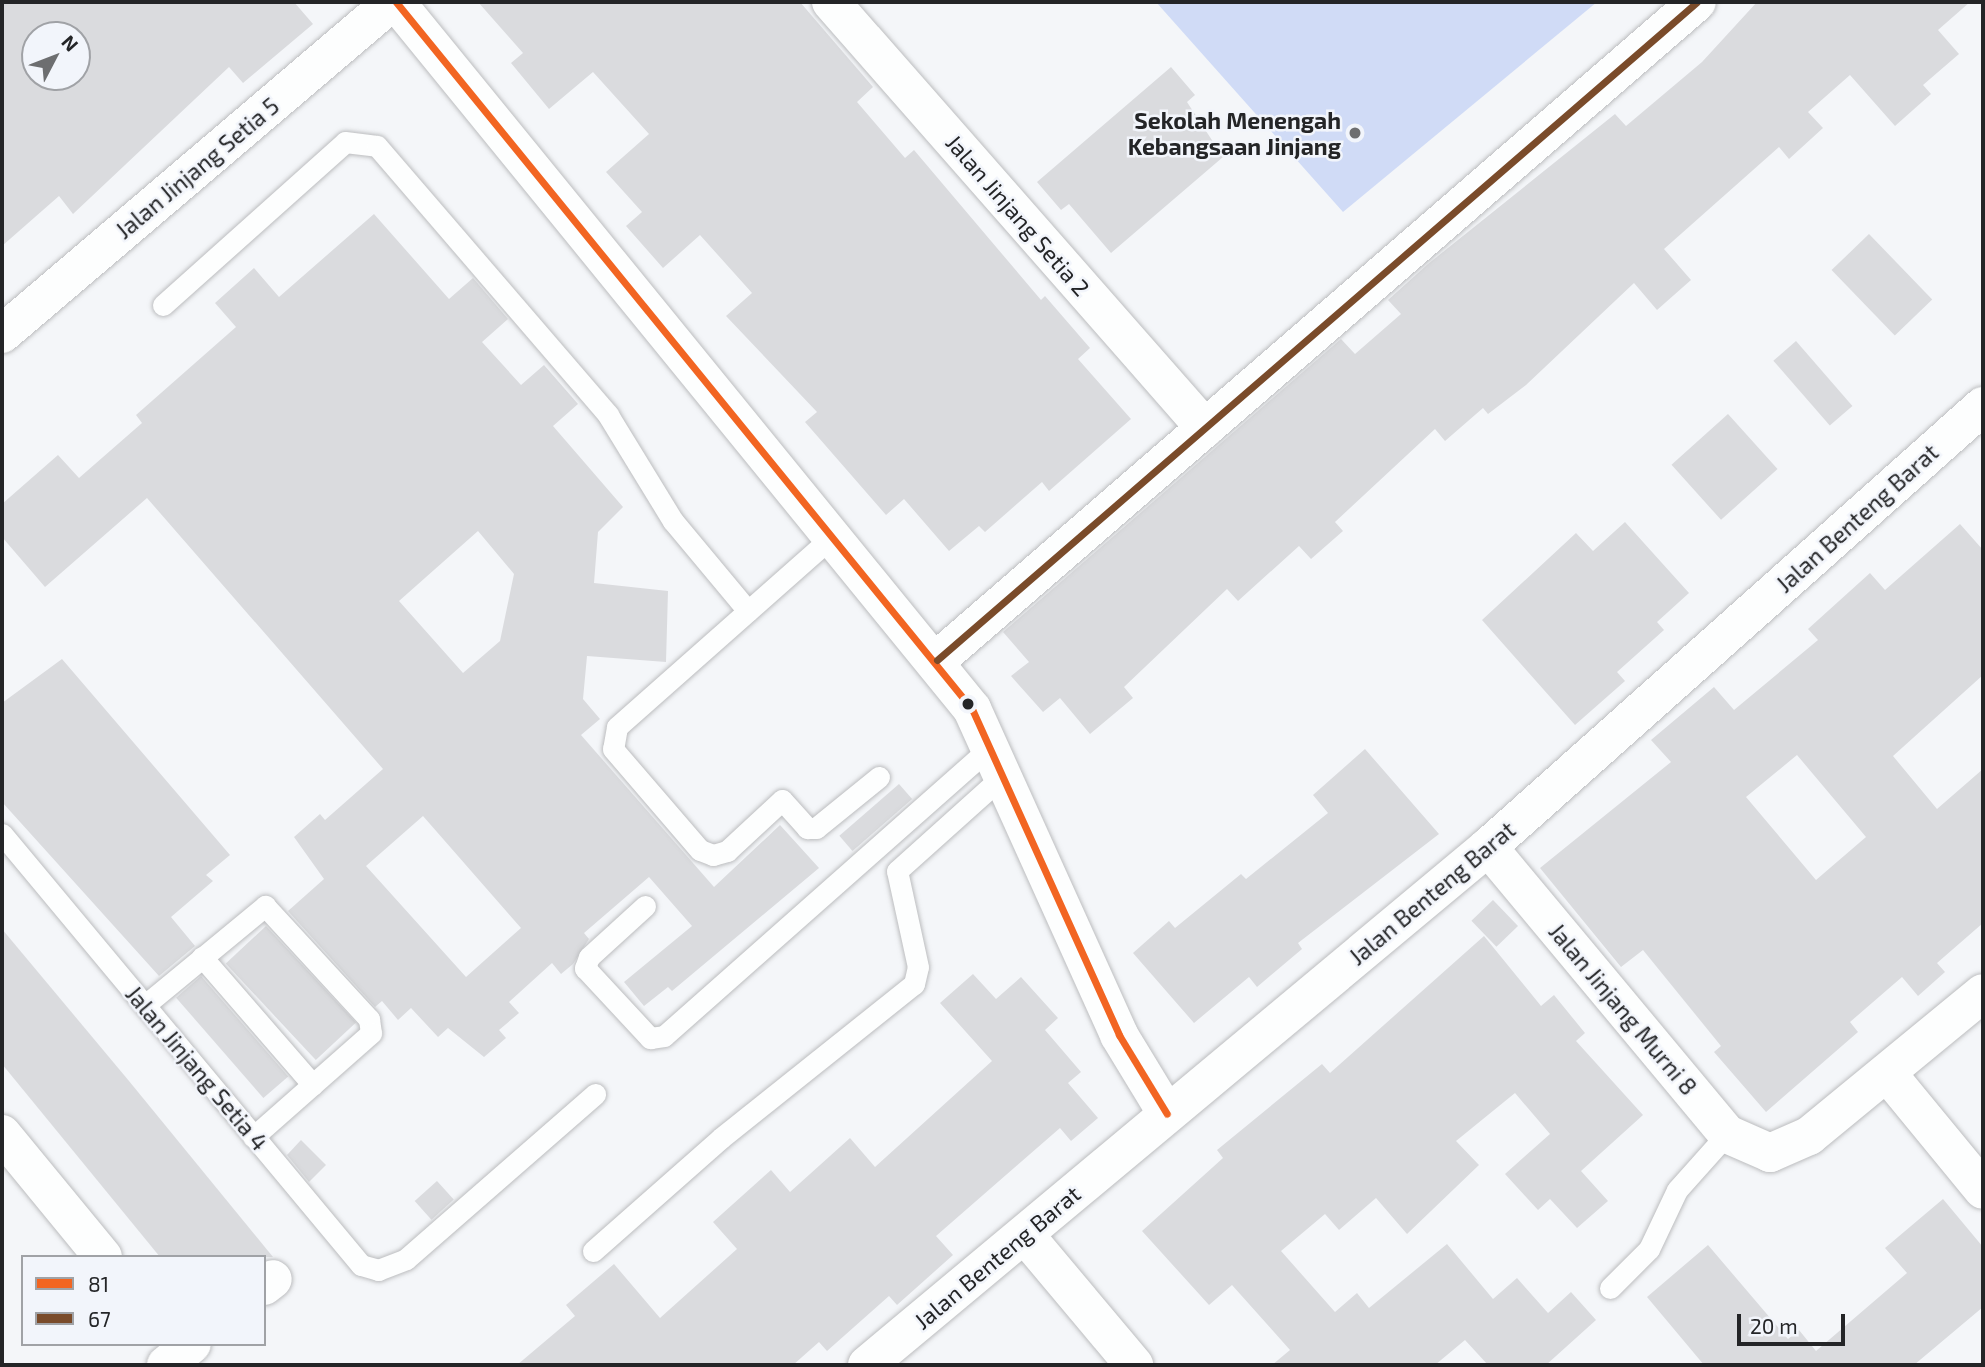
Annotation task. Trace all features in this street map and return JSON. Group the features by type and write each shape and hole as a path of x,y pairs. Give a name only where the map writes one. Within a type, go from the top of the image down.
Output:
{"street":[{"name":"Jalan Jinjang Setia 5","path":"2,334 394,2"},
{"path":"394,2 937,660 996,762 1119,1035 1167,1114"},
{"name":"Jalan Jinjang Setia 2","path":"831,2 1205,428"},
{"path":"937,660 1698,2"},
{"name":"Jalan Benteng Barat","path":"867,1365 1488,847 1983,405"},
{"name":"Jalan Jinjang Murni 8","path":"1488,847 1727,1134 1770,1153 1809,1136 1887,1073"},
{"path":"1983,993 1887,1073 1983,1190"},
{"path":"2,1133 101,1255"},
{"path":"1025,1235 1134,1365"}],"lane":[{"path":"163,304 345,142 377,146 608,415 673,521 748,611"},
{"path":"834,535 617,727 613,749 700,850 727,851 782,800 807,828 816,828 878,777"},
{"path":"645,906 589,957 585,968 650,1038 664,1036 996,762"},
{"path":"593,1251 721,1138 914,984 918,967 897,872 996,762"},
{"name":"Jalan Jinjang Setia 4","path":"2,834 361,1265 378,1270 407,1259 595,1094"},
{"path":"145,1005 265,906 369,1020 371,1033 253,1137"},
{"path":"202,957 313,1085"},
{"path":"1610,1288 1649,1249 1677,1190 1727,1134"}],"shaded area":[{"name":"Sekolah Menengah Kebangsaan Jinjang","path":"1156,2 1597,2 1343,212"}],"building":[{"path":"2,2 294,2 313,24 243,83 229,67 73,214 59,196 2,246"},
{"path":"478,2 800,2 873,87 857,102 905,158 914,150 1041,300 1045,296 1090,348 1078,359 1131,419 1049,491 1042,482 985,532 979,526 949,551 904,499 886,515 805,422 817,412 726,316 752,293 700,235 663,268 626,226 642,212 606,172 649,134 593,72 549,109 511,63 523,53"},
{"path":"1757,2 1970,2 1938,30 1959,54 1923,85 1931,94 1895,126 1850,75 1808,112 1823,128 1789,159 1779,147 1664,249 1691,280 1657,310 1634,283 1526,385 1488,414 1483,408 1445,441 1435,429 1335,522 1343,531 1311,559 1299,546 1238,601 1227,589 1124,687 1133,698 1090,734 1060,698 1043,712 1011,676 1029,662 1003,632 1341,339 1355,354 1401,314 1388,300 1428,264 1615,114 1626,126 1702,62"},
{"path":"1171,67 1195,95 1187,102 1223,157 1111,253 1069,204 1061,210 1037,182"},
{"path":"374,214 449,299 473,278 508,319 482,342 521,385 544,365 578,404 553,426 623,507 598,532 594,583 668,591 666,662 587,656 583,699 600,719 581,735 714,887 780,825 819,868 672,991 668,987 644,1006 624,982 692,926 649,877 584,933 589,939 573,964 561,974 552,963 509,1002 519,1013 499,1030 506,1038 484,1057 448,1028 438,1037 411,1008 398,1020 382,1001 375,1007 288,911 324,879 294,837 320,814 325,820 383,769 147,498 45,587 2,537 2,504 58,455 79,478 142,423 136,415 236,327 215,303 254,268 279,297","holes":["478,531 514,574 500,641 463,673 399,601","423,816 521,928 466,977 366,866"]},
{"path":"1869,234 1932,299 1895,336 1832,270"},
{"path":"1796,341 1852,406 1830,426 1773,361"},
{"path":"1728,414 1778,469 1721,520 1672,465"},
{"path":"1625,522 1689,593 1657,622 1664,630 1617,672 1625,681 1575,725 1482,620 1576,533 1593,551"},
{"path":"1960,524 1983,550 1983,675 1893,756 1937,809 1983,769 1983,923 1937,963 1945,972 1918,996 1902,977 1850,1022 1858,1032 1766,1112 1714,1052 1721,1046 1643,950 1621,967 1540,868 1671,762 1651,740 1714,687 1734,710 1818,640 1808,629 1870,573 1885,590","holes":["1797,755 1866,837 1816,880 1746,797"]},
{"path":"62,659 230,855 206,875 213,881 171,917 195,946 159,976 2,802 2,703"},
{"path":"1365,749 1439,834 1298,943 1302,949 1257,987 1249,977 1194,1023 1133,953 1169,921 1175,928 1241,874 1246,879 1328,813 1313,795"},
{"path":"899,784 912,799 852,851 839,836"},
{"path":"1493,900 1518,926 1496,947 1471,921"},
{"path":"266,926 356,1023 316,1060 226,964"},
{"path":"2,929 273,1257 158,1255 2,1064"},
{"path":"1484,936 1541,1006 1554,995 1585,1033 1576,1041 1643,1115 1581,1171 1608,1201 1577,1228 1550,1199 1538,1210 1505,1174 1550,1134 1515,1093 1456,1141 1479,1165 1407,1234 1376,1198 1339,1230 1325,1214 1281,1251 1335,1312 1357,1293 1369,1308 1447,1244 1493,1299 1517,1278 1548,1313 1571,1292 1596,1320 1546,1365 1488,1365 1465,1340 1435,1365 1272,1365 1290,1350 1232,1285 1209,1305 1142,1231 1223,1158 1217,1150 1322,1064 1330,1073"},
{"path":"973,974 996,999 1021,977 1058,1018 1045,1030 1081,1072 1068,1083 1098,1118 1071,1141 1060,1128 936,1236 953,1255 897,1305 889,1296 827,1351 819,1342 793,1365 517,1365 575,1316 566,1305 614,1264 660,1318 737,1249 713,1222 771,1170 790,1192 850,1138 875,1167 992,1061 940,1003"},
{"path":"201,976 288,1076 263,1098 176,998"},
{"path":"301,1140 326,1165 309,1182 287,1155"},
{"path":"437,1181 454,1200 431,1220 415,1201"},
{"path":"1943,1199 1983,1247 1983,1307 1914,1365 1704,1365 1647,1297 1708,1245 1788,1339 1799,1330 1816,1351 1907,1273 1885,1248"}],"transit line":[{"name":"81","path":"396,2 972,709 1119,1035 1167,1114"},
{"name":"67","path":"937,660 1697,2"}],"place":[{"name":"Sekolah Menengah Kebangsaan Jinjang","path":"1355,133"}]}
